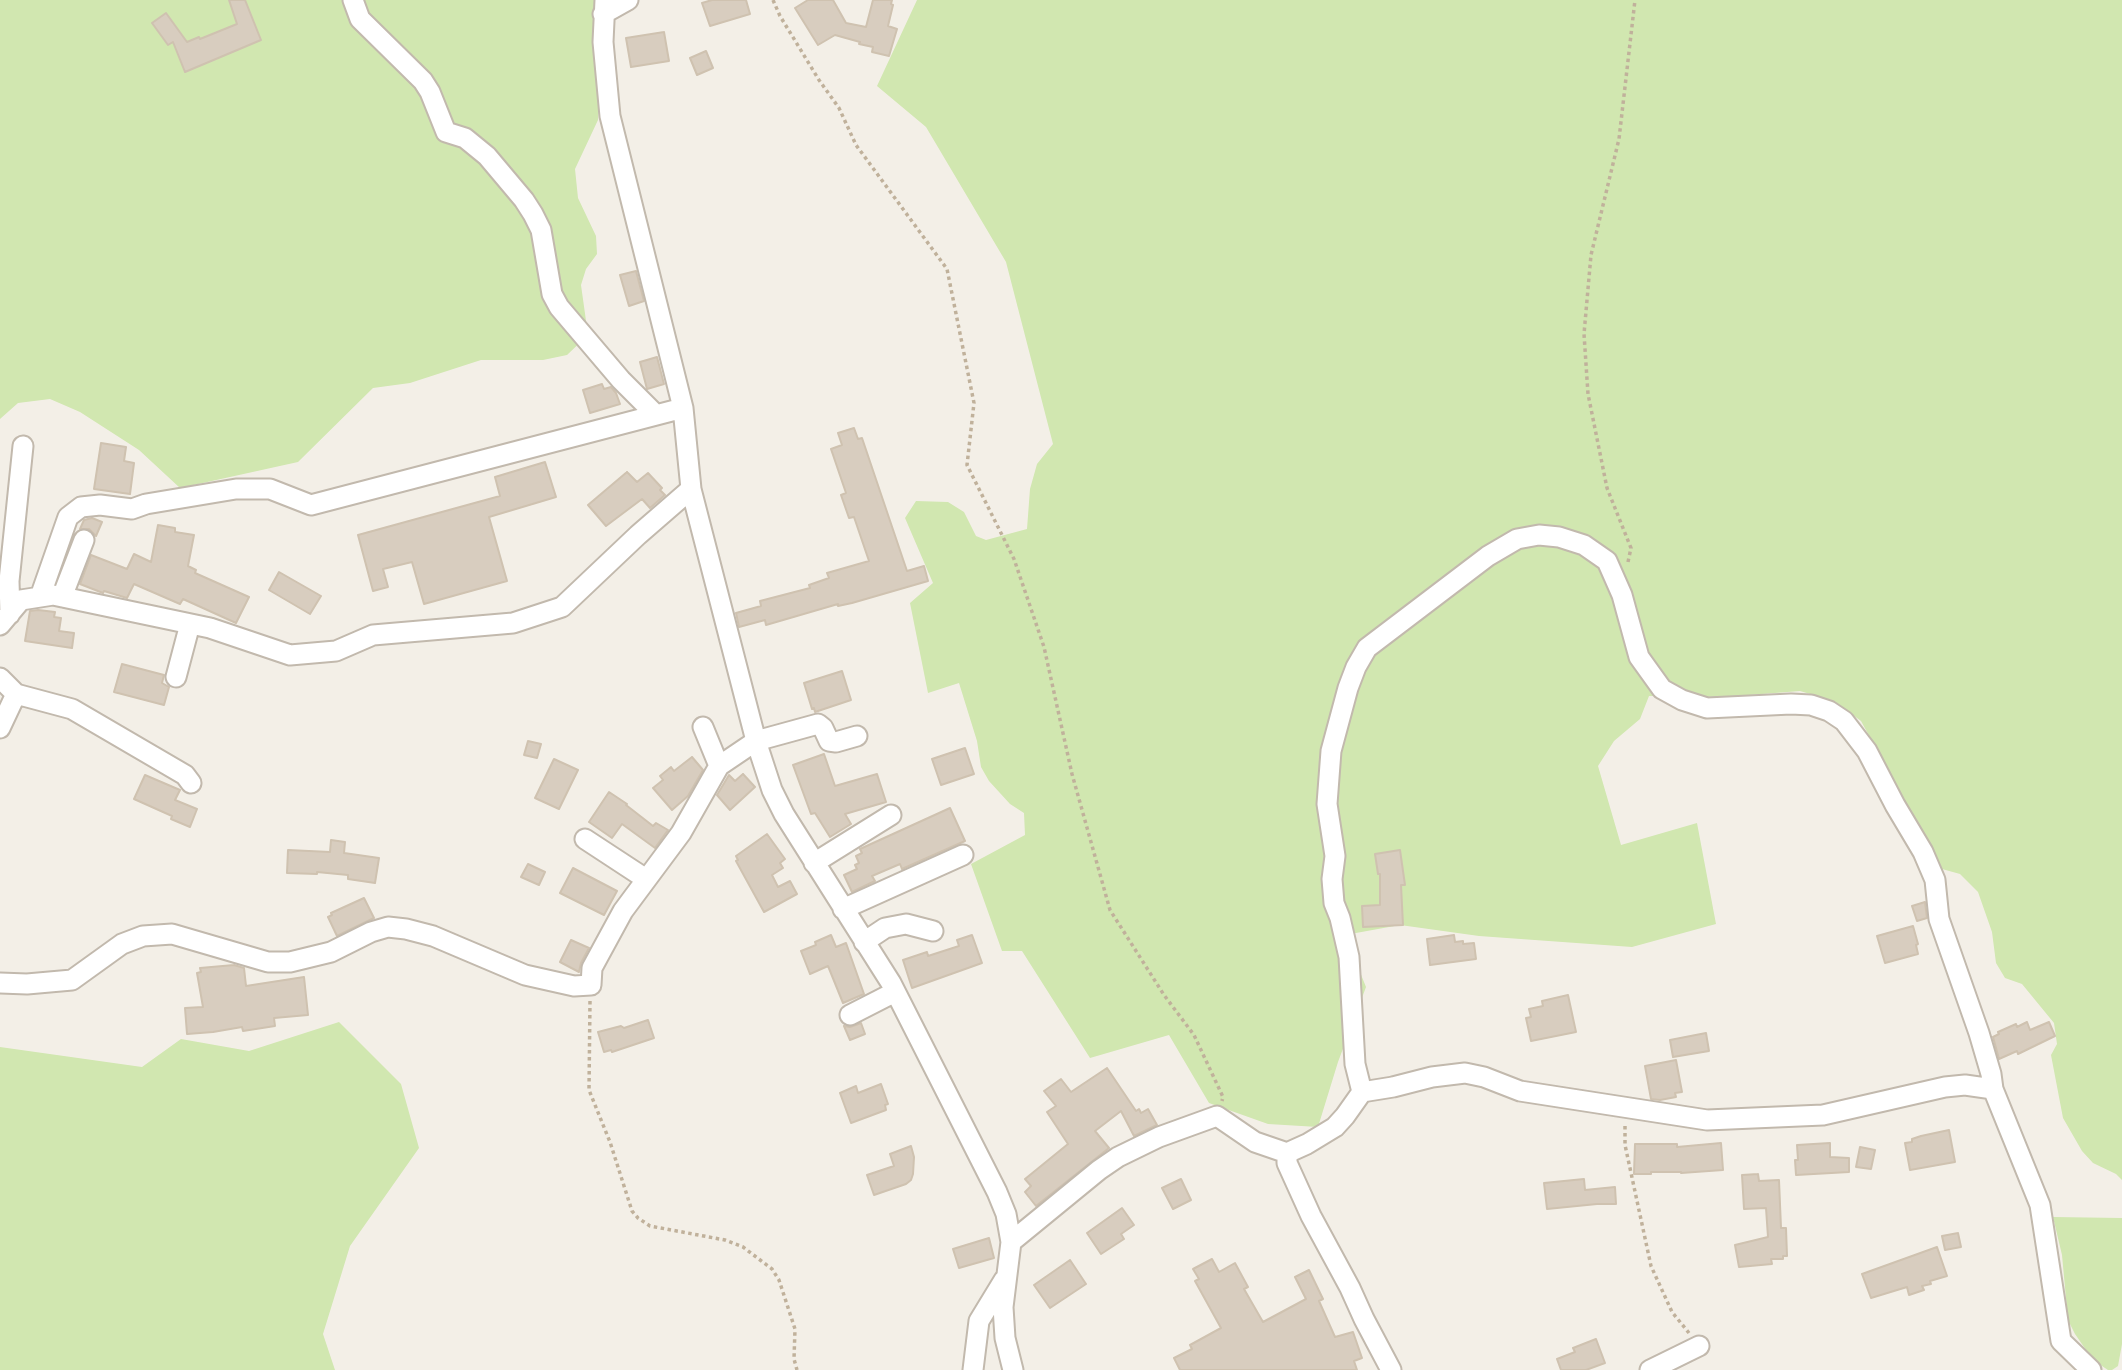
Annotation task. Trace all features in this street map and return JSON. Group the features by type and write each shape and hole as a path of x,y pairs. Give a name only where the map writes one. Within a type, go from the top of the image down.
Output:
{"street":[{"path":"353,0 360,19 423,81 446,132 465,138 487,156 524,200 541,230 550,287 559,307 621,380 656,415"},
{"path":"628,0 604,7 604,54 610,116 683,408 691,489 756,741 772,790 789,823 895,992 1006,1214 1011,1242 1003,1307 1005,1338 1013,1370"},
{"path":"40,597 68,517 81,507 100,505 132,509 146,504 236,489 270,489 310,505 683,408"},
{"path":"5,620 23,446"},
{"path":"5,620 21,600 53,595 210,628 290,655 336,651 373,635 513,623 562,607 691,489"},
{"path":"1362,1091 1355,1064 1349,957 1334,903 1332,879 1335,856 1327,804 1331,751 1356,667 1367,648 1488,556 1517,539 1539,535 1559,537 1584,545 1607,561 1622,595 1639,657 1662,689 1682,700 1707,708 1811,705 1829,711 1844,721 1867,751 1923,852 1935,880 1939,919 1979,1033 1992,1074 1993,1089 2040,1205 2061,1341 2091,1370"},
{"path":"62,597 84,540"},
{"path":"176,677 190,624"},
{"path":"0,678 16,694 72,709 185,775 191,783"},
{"path":"0,728 16,694"},
{"path":"0,983 27,984 72,979 122,944 143,936 172,934 268,962 279,962 331,952 371,932 388,927 433,936 525,975 573,986 591,985 592,968 623,911 681,833 719,766 756,741 818,724 829,741 836,742 858,736"},
{"path":"703,727 719,766"},
{"path":"814,863 891,815"},
{"path":"584,839 646,879"},
{"path":"843,909 963,855"},
{"path":"864,942 885,928 906,924 933,931"},
{"path":"850,1015 895,992"},
{"path":"1011,1242 1099,1170 1118,1157 1159,1137 1217,1116 1255,1142 1287,1153 1335,1127 1362,1091 1393,1087 1432,1077 1465,1073 1484,1077 1520,1091 1707,1120 1824,1115 1965,1084 1993,1089"},
{"path":"1287,1153 1287,1163 1311,1216 1391,1370"},
{"path":"972,1370 979,1321 1006,1277"},
{"path":"1650,1370 1699,1346"}],"path":[{"path":"773,0 786,27 839,108 856,145 947,269 974,403 967,465 1014,559 1044,647 1072,774 1110,910 1164,995 1194,1035 1223,1097 1217,1116"},
{"path":"1622,595 1630,548 1607,488 1588,394 1584,334 1591,255 1619,139 1634,0"},
{"path":"591,985 589,1090 610,1142 632,1211 650,1226 725,1240 743,1247 772,1269 779,1280 795,1329 794,1359 797,1370"},
{"path":"1626,1108 1625,1144 1651,1266 1672,1312 1699,1346"}],"green space":[{"path":"0,0 597,0 600,95 598,120 575,169 578,198 596,236 597,254 586,269 581,285 588,335 567,355 543,360 481,360 410,383 373,388 298,462 180,488 139,450 80,412 50,399 18,403 0,419"},
{"path":"917,0 2122,0 2122,1180 2116,1174 2093,1163 2082,1151 2063,1118 2051,1055 2057,1044 2054,1023 2022,984 2005,978 1996,963 1992,932 1978,892 1960,874 1942,869 1861,721 1834,701 1800,691 1724,697 1649,696 1640,719 1614,741 1598,766 1621,845 1697,823 1716,924 1632,947 1479,936 1400,925 1345,935 1366,987 1338,1062 1318,1127 1268,1124 1209,1103 1169,1035 1090,1058 1022,951 1002,951 971,864 1025,835 1024,813 1010,804 989,781 981,767 977,741 959,683 928,693 910,603 933,583 905,518 916,501 948,502 964,512 976,536 986,540 1027,529 1030,489 1037,464 1053,444 1006,262 926,127 877,86"},
{"path":"339,1022 401,1084 419,1148 350,1246 323,1334 335,1370 0,1370 0,1047 142,1067 181,1039 249,1051"},
{"path":"2053,1217 2122,1218 2122,1344 2118,1366 2112,1370 2093,1360 2068,1320 2062,1255"}],"building":[{"path":"229,0 245,0 261,40 185,72 173,42 168,45 152,23 166,13 187,42 199,37 200,39 237,24"},
{"path":"712,0 746,0 750,14 710,26 702,3"},
{"path":"808,0 833,0 846,23 866,27 873,0 892,0 888,26 897,29 889,56 872,52 873,47 835,35 818,45 795,8"},
{"path":"664,32 669,61 631,67 626,38"},
{"path":"706,51 713,68 697,75 690,58"},
{"path":"636,271 644,301 629,306 620,275"},
{"path":"657,357 664,384 647,389 640,362"},
{"path":"602,384 604,389 611,387 620,404 590,413 583,390"},
{"path":"854,428 858,439 862,438 907,571 924,566 928,581 766,625 765,620 739,627 736,613 761,606 760,601 810,588 809,585 829,578 827,573 869,561 854,517 849,518 841,495 846,493 831,449 842,445 838,433"},
{"path":"101,443 126,447 124,461 134,463 130,494 94,489"},
{"path":"545,462 556,497 489,517 507,581 424,604 412,562 383,569 388,587 373,591 358,535 500,496 495,477"},
{"path":"627,472 637,482 648,473 665,495 650,508 642,499 606,526 588,505"},
{"path":"92,518 102,522 96,536 89,529 80,529 84,520"},
{"path":"158,525 175,528 175,532 194,535 188,566 196,570 195,573 249,597 236,623 183,599 180,604 134,584 127,598 80,584 91,555 127,569 134,554 151,562"},
{"path":"279,572 321,596 310,614 269,590"},
{"path":"30,611 55,612 54,617 61,618 59,631 74,633 72,648 25,641"},
{"path":"122,664 164,675 162,683 169,687 164,705 114,692"},
{"path":"842,671 851,700 815,712 804,683"},
{"path":"528,741 541,744 537,758 524,755"},
{"path":"965,748 974,774 941,785 932,759"},
{"path":"824,754 835,786 877,774 886,802 845,814 851,824 830,837 815,813 811,814 793,765"},
{"path":"692,757 703,770 688,796 672,810 653,788 663,780 660,776 671,767 674,771"},
{"path":"554,759 578,770 559,809 535,798"},
{"path":"743,774 755,787 730,810 717,795 729,775 735,781"},
{"path":"145,775 180,790 175,800 197,809 190,827 134,799"},
{"path":"609,792 653,826 656,823 668,830 655,848 622,824 612,838 589,822"},
{"path":"950,808 965,841 902,869 900,864 872,876 875,881 852,892 844,875 857,869 855,865 859,863 856,856 862,853 860,849"},
{"path":"767,834 785,859 780,863 783,868 772,875 778,887 790,881 797,894 764,912 736,861 736,856"},
{"path":"331,840 345,842 344,853 379,858 375,883 348,879 348,875 287,873 288,850 330,852"},
{"path":"1400,850 1405,885 1401,885 1403,925 1363,927 1362,906 1380,905 1380,874 1375,854"},
{"path":"528,864 545,872 539,885 521,877"},
{"path":"573,868 617,891 604,915 560,893"},
{"path":"364,898 374,918 337,936 328,917 331,913"},
{"path":"1925,902 1927,918 1917,921 1912,906"},
{"path":"1913,926 1918,954 1885,963 1877,936"},
{"path":"831,935 836,947 846,943 864,994 843,1003 828,966 810,974 801,951"},
{"path":"972,935 982,963 912,988 903,960 927,952 928,956 959,946 957,940"},
{"path":"1454,935 1455,942 1474,943 1476,959 1430,965 1427,939"},
{"path":"571,940 589,948 579,972 560,962"},
{"path":"234,965 244,968 246,986 304,977 308,1015 274,1018 275,1026 187,1034 185,1008 203,1007 197,973 201,972 200,968"},
{"path":"1568,995 1576,1032 1531,1041 1526,1018 1531,1017 1529,1009 1543,1006 1542,1001"},
{"path":"648,1020 654,1038 612,1052 604,1052 598,1032 621,1026 624,1028"},
{"path":"2027,1022 2030,1030 2049,1022 2055,1036 2018,1054 2017,1051 1999,1059 1993,1037 2016,1024 2017,1027"},
{"path":"861,1023 865,1034 850,1040 844,1026"},
{"path":"1706,1033 1709,1051 1673,1057 1670,1040"},
{"path":"1676,1060 1682,1092 1675,1093 1676,1097 1651,1099 1645,1066"},
{"path":"1107,1068 1136,1111 1139,1109 1141,1113 1148,1109 1157,1125 1134,1136 1121,1111 1095,1131 1109,1148 1036,1206 1025,1192 1031,1186 1025,1179 1068,1144 1047,1112 1056,1106 1044,1091 1061,1079 1071,1092"},
{"path":"881,1084 888,1104 885,1105 886,1110 851,1123 840,1093 856,1086 858,1093"},
{"path":"1949,1130 1955,1162 1910,1170 1905,1143 1921,1136"},
{"path":"1721,1143 1723,1170 1634,1174 1635,1144 1677,1144 1677,1147"},
{"path":"1830,1143 1830,1157 1849,1158 1849,1172 1796,1175 1797,1145"},
{"path":"911,1146 914,1157 911,1180 874,1195 867,1175 894,1166 890,1154"},
{"path":"1860,1147 1875,1150 1871,1169 1856,1167"},
{"path":"1758,1174 1759,1181 1779,1180 1781,1228 1786,1228 1787,1256 1783,1256 1783,1259 1771,1259 1772,1264 1739,1267 1735,1245 1768,1237 1766,1208 1744,1209 1742,1175"},
{"path":"1181,1179 1191,1200 1173,1209 1162,1188"},
{"path":"1584,1179 1585,1190 1615,1187 1616,1204 1547,1209 1544,1183"},
{"path":"1122,1208 1134,1225 1121,1234 1124,1239 1101,1254 1087,1233"},
{"path":"1958,1233 1961,1247 1945,1250 1942,1236"},
{"path":"989,1238 994,1258 959,1268 953,1249"},
{"path":"1937,1247 1947,1276 1930,1281 1931,1284 1922,1286 1924,1290 1909,1295 1907,1287 1871,1298 1862,1274"},
{"path":"1212,1259 1219,1272 1235,1263 1248,1287 1244,1289 1263,1322 1306,1299 1295,1277 1309,1270 1323,1299 1319,1301 1335,1337 1353,1332 1362,1358 1354,1361 1357,1370 1180,1370 1174,1358 1192,1349 1190,1345 1221,1328 1195,1281 1199,1279 1193,1269"},
{"path":"1070,1260 1086,1284 1050,1308 1034,1285"},
{"path":"1596,1339 1605,1363 1586,1370 1561,1370 1557,1359 1575,1352 1573,1348"}]}
